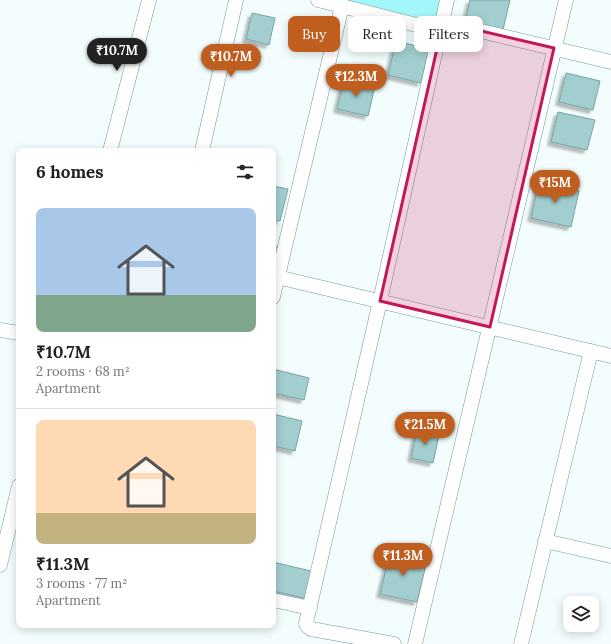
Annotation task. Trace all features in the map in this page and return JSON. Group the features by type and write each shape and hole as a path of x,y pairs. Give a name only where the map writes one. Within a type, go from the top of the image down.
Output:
{"street":[{"path":"111,148 149,0"},
{"path":"203,148 236,0"},
{"path":"318,0 414,21"},
{"path":"444,16 448,0"},
{"path":"415,644 566,0"},
{"path":"276,272 342,6"},
{"path":"483,34 554,48 611,62"},
{"path":"394,644 311,629 306,623 435,52"},
{"path":"276,276 611,356"},
{"path":"0,330 16,333"},
{"path":"521,644 591,351"},
{"path":"0,565 16,498"},
{"path":"545,541 611,556"},
{"path":"276,601 310,608"}],"highlighted area":[{"path":"443,22 554,48 490,327 380,301"}],"shaded area":[{"path":"333,0 442,0 438,16 414,16 414,21 406,19 406,16 394,16"}],"building":[{"path":"470,0 510,0 503,30 483,26 483,16 466,16"},
{"path":"252,13 275,18 269,45 246,39"},
{"path":"406,43 414,45 414,52 428,52 421,83 388,75 393,52 406,52"},
{"path":"566,73 600,81 593,110 559,102"},
{"path":"344,79 375,86 368,116 337,109"},
{"path":"558,112 595,120 587,150 551,142"},
{"path":"539,182 579,191 571,227 531,218"},
{"path":"276,187 288,189 280,221 276,220"},
{"path":"276,370 309,378 304,400 276,394"},
{"path":"276,415 302,421 295,451 276,447"},
{"path":"417,430 439,435 433,463 411,458"},
{"path":"390,552 427,561 417,602 380,594"},
{"path":"276,563 315,572 309,599 276,592"}]}
